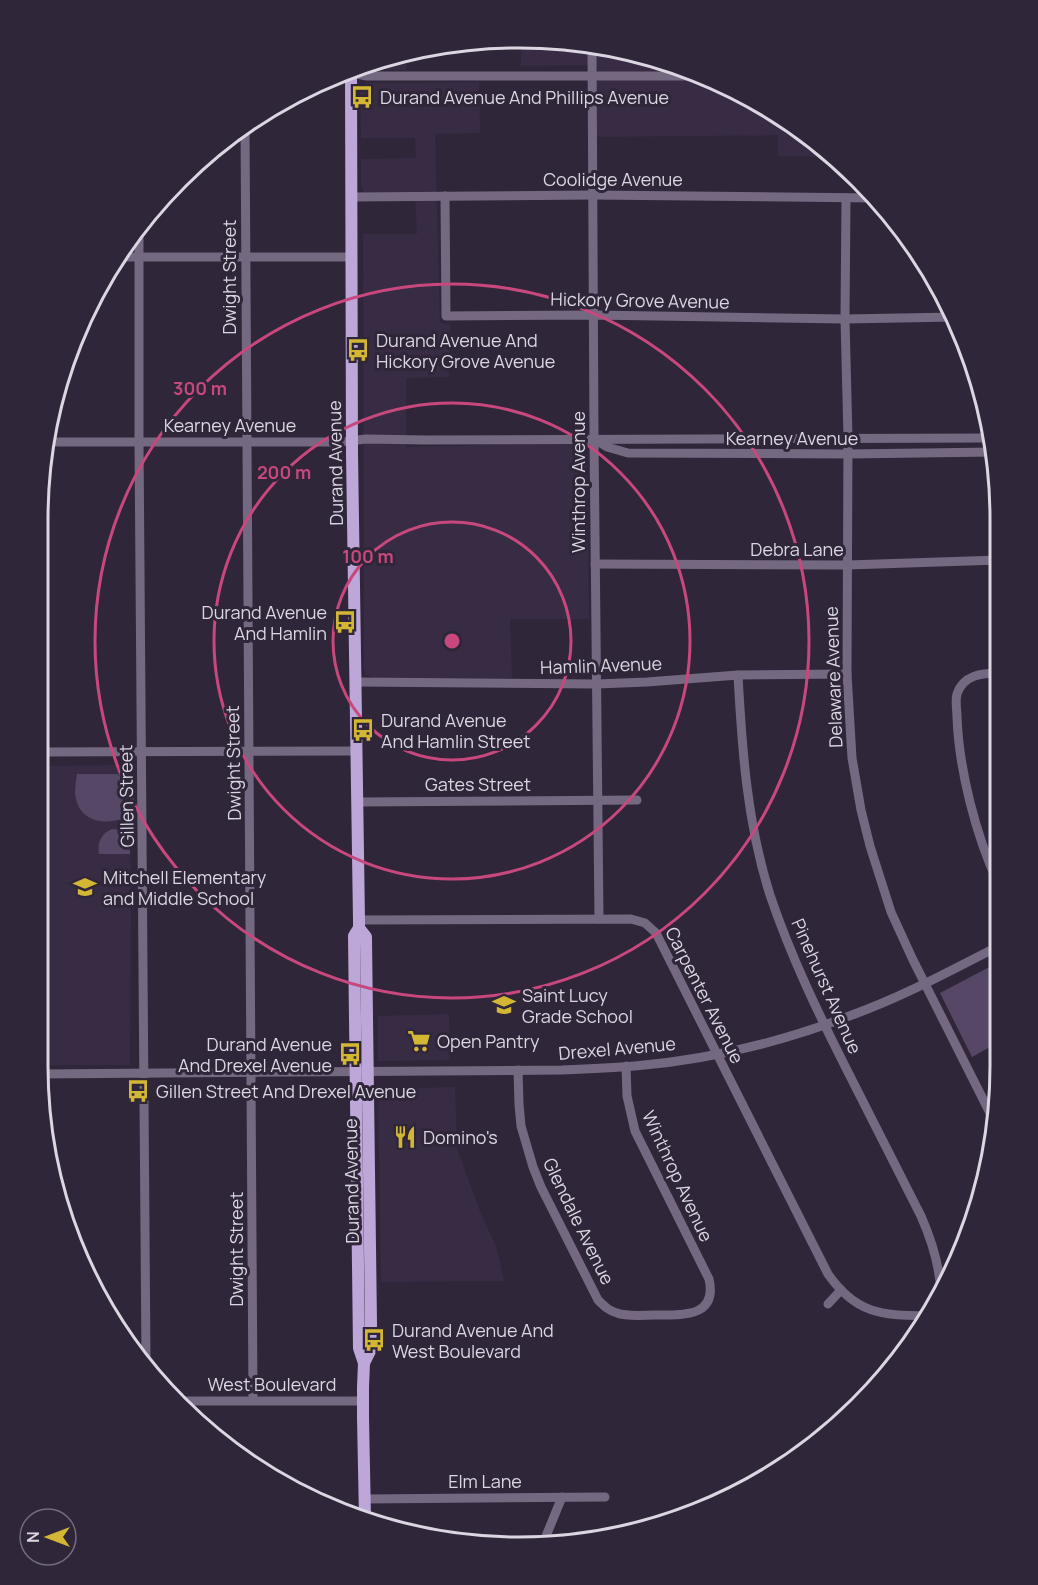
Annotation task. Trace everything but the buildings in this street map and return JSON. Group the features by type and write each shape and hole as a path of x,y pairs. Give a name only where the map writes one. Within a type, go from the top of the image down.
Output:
{"main road":[{"name":"Durand Avenue","path":"349,80 356,751 360,924 366,937 362,1072 371,1324 369,1351 364,1363 365,1511"}],"street":[{"name":"Winthrop Avenue","path":"592,54 599,919"},
{"path":"363,75 677,76"},
{"name":"Dwight Street","path":"245,136 254,1400"},
{"name":"Coolidge Avenue","path":"351,197 593,195 863,198"},
{"name":"Hickory Grove Avenue","path":"445,196 446,316 593,315 845,319 944,317"},
{"name":"Delaware Avenue","path":"846,198 847,674 852,758 861,810 874,862 891,912 988,1109"},
{"name":"Gillen Street","path":"139,241 146,1354"},
{"path":"127,257 352,256"},
{"name":"Kearney Avenue","path":"55,442 983,438"},
{"name":"Kearney Avenue","path":"594,439 607,447 628,453 985,452"},
{"name":"Debra Lane","path":"595,564 848,565 990,561"},
{"path":"990,673 976,674 968,679 957,695 958,727 968,793 979,835 990,863"},
{"name":"Hamlin Avenue","path":"355,682 597,684 738,675 847,674"},
{"name":"Pinehurst Avenue","path":"738,675 744,771 754,833 770,893 790,952 921,1216 935,1253 940,1277"},
{"path":"48,752 356,751"},
{"name":"Gates Street","path":"358,802 638,800"},
{"name":"Carpenter Avenue","path":"360,924 599,919 638,920 651,927 828,1274 840,1290 865,1308 886,1314 919,1316"},
{"name":"Drexel Avenue","path":"48,1074 561,1070 626,1066 717,1054 782,1038 853,1015 925,984 990,952"},
{"name":"Winthrop Avenue","path":"626,1066 631,1120 709,1279 709,1297"},
{"name":"Glendale Avenue","path":"518,1070 521,1125 533,1167 598,1300 604,1307 618,1314 683,1315 695,1313 701,1309 709,1297"},
{"path":"828,1304 840,1290"},
{"name":"West Boulevard","path":"188,1401 363,1401"},
{"path":"546,1536 561,1497"},
{"name":"Elm Lane","path":"364,1499 605,1497"}],"shaded area":[{"path":"521,48 580,52 641,64 699,84 727,97 781,127 820,157 778,156 778,135 597,137 597,65 521,66"},
{"path":"406,62 406,70 378,70"},
{"path":"479,82 480,133 435,134 440,323 450,324 449,377 406,378 406,447 556,443 571,444 584,450 587,456 589,619 510,619 512,678 374,678 366,675 364,668 363,234 417,234 415,192 365,192 361,185 361,159 416,158 415,138 361,138 360,88 367,83"},
{"name":"Mitchell Elementary and Middle School","path":"130,765 130,1065 48,1065 48,766"},
{"path":"77,774 117,774 123,779 122,819 108,822 94,820 83,812 75,796"},
{"path":"112,829 130,831 130,854 99,854 101,839"},
{"path":"990,967 990,1047 972,1057 940,993"},
{"path":"449,1014 450,1060 378,1061 378,1016"},
{"path":"455,1087 457,1149 481,1214 497,1249 504,1281 381,1282 378,1089"}],"place":[{"name":"Durand Avenue And Phillips Avenue","path":"362,97"},
{"name":"Durand Avenue And Hickory Grove Avenue","path":"358,350"},
{"name":"Durand Avenue And Hamlin","path":"345,622"},
{"name":"Durand Avenue And Hamlin Street","path":"363,730"},
{"name":"Mitchell Elementary and Middle School","path":"85,887"},
{"name":"Saint Lucy Grade School","path":"504,1005"},
{"name":"Open Pantry","path":"419,1041"},
{"name":"Durand Avenue And Drexel Avenue","path":"350,1054"},
{"name":"Gillen Street And Drexel Avenue","path":"138,1091"},
{"name":"Domino's","path":"405,1137"},
{"name":"Durand Avenue And West Boulevard","path":"374,1340"}]}
